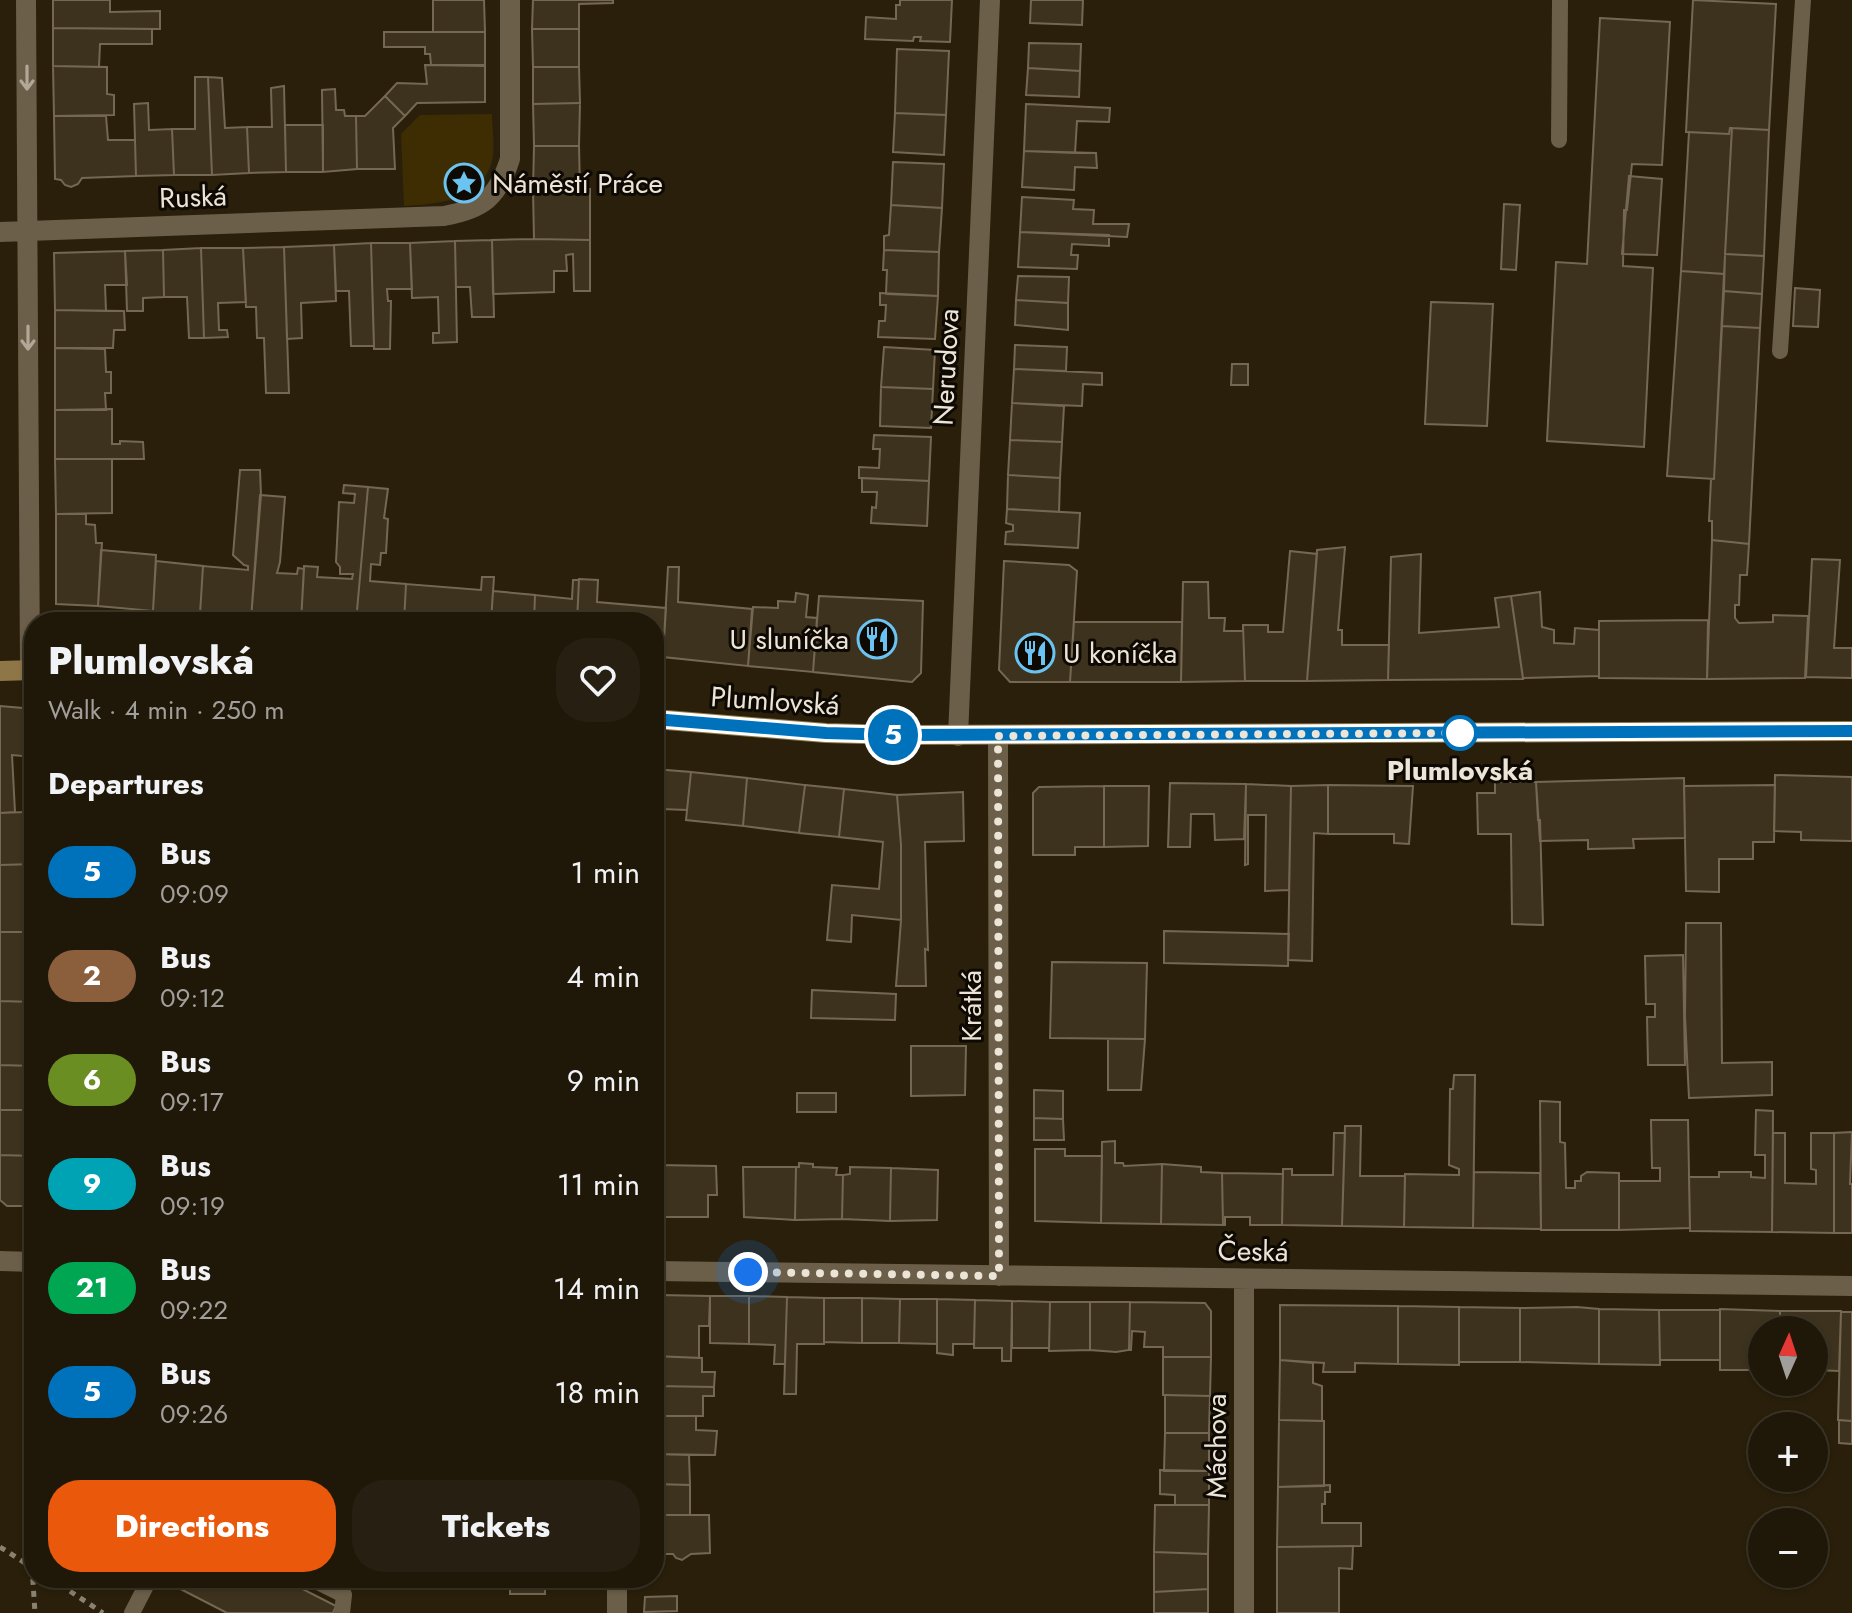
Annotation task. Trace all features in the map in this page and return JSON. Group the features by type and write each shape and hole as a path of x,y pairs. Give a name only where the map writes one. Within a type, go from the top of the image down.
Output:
{"main road":[{"path":"0,671 24,670"},
{"name":"Plumlovská","path":"664,720 826,733 958,736 1852,731"}],"street":[{"path":"26,0 31,612"},
{"name":"Ruská","path":"0,232 444,216 469,212 492,197 503,182 510,159 510,0"},
{"name":"Nerudova","path":"958,736 990,0"},
{"name":"Krátká","path":"998,736 999,1276"},
{"path":"0,1261 24,1262"},
{"name":"Česká","path":"664,1271 1852,1286"},
{"name":"Máchova","path":"1244,1279 1244,1613"},
{"path":"617,1588 617,1613"}],"lane":[{"path":"1559,140 1560,0"},
{"path":"1780,351 1803,0"},
{"path":"132,1613 145,1588"},
{"path":"330,1588 344,1595 342,1613"}],"path":[{"path":"0,1547 24,1562"},
{"path":"34,1588 35,1613"},
{"path":"65,1588 103,1613"}],"shaded area":[{"path":"492,114 494,146 491,165 476,187 454,199 404,206 401,134 420,115"}],"building":[{"path":"53,0 110,0 110,12 160,11 160,29 53,28"},
{"path":"433,0 484,0 485,32 433,32"},
{"path":"533,0 613,0 613,3 579,4 579,29 532,29"},
{"path":"900,0 952,0 950,42 920,41 921,37 914,37 913,41 865,39 866,17 896,19 896,5 900,5"},
{"path":"1031,0 1083,0 1082,25 1030,23"},
{"path":"1693,0 1776,4 1769,130 1730,128 1729,134 1686,132"},
{"path":"1600,18 1670,22 1662,165 1632,164 1627,210 1624,210 1623,266 1653,268 1644,447 1547,441 1556,262 1587,264"},
{"path":"53,28 152,29 152,44 100,44 99,67 53,66"},
{"path":"532,29 579,29 579,67 533,67"},
{"path":"384,32 485,32 485,65 431,65 430,54 425,54 425,47 384,47"},
{"path":"1029,43 1081,44 1080,71 1028,68"},
{"path":"897,49 949,51 946,115 895,113"},
{"path":"425,65 485,66 485,102 417,103 405,116 385,96 397,83 427,84"},
{"path":"53,66 107,67 107,94 114,95 114,115 54,116"},
{"path":"533,67 579,67 580,103 533,104"},
{"path":"1028,68 1080,71 1079,97 1026,95"},
{"path":"195,77 208,77 212,175 174,175 172,129 195,129"},
{"path":"208,77 222,78 225,128 247,127 249,173 212,175"},
{"path":"284,86 286,172 249,173 247,127 272,127 271,88"},
{"path":"335,89 336,110 344,110 345,116 356,116 357,169 323,172 322,90"},
{"path":"385,96 405,116 393,128 395,169 357,169 356,116 365,116"},
{"path":"148,103 149,130 172,129 174,175 136,176 134,104"},
{"path":"580,103 579,146 534,146 533,104"},
{"path":"1026,104 1110,108 1109,122 1077,121 1075,153 1024,151"},
{"path":"895,113 946,115 944,155 893,152"},
{"path":"54,116 106,116 108,140 135,140 136,176 82,178 71,187 55,179"},
{"path":"285,125 323,125 323,172 286,172"},
{"path":"1730,128 1724,274 1681,271 1689,132 1729,134"},
{"path":"1732,128 1769,130 1764,256 1725,254"},
{"path":"534,146 579,146 580,190 533,190"},
{"path":"1024,151 1096,153 1097,168 1075,167 1074,190 1022,187"},
{"path":"893,162 944,164 942,208 891,205"},
{"path":"1629,176 1662,179 1657,255 1622,254"},
{"path":"590,189 590,240 534,239 533,190"},
{"path":"1022,197 1074,200 1073,209 1094,210 1093,224 1129,224 1127,237 1020,232"},
{"path":"1504,204 1520,205 1516,270 1501,269"},
{"path":"891,205 942,208 939,252 884,250 884,236 889,235"},
{"path":"1020,232 1109,235 1109,246 1072,244 1071,255 1078,255 1077,269 1018,267"},
{"path":"492,240 590,240 590,291 574,291 573,254 566,255 567,271 554,271 554,292 493,294"},
{"path":"492,240 494,317 472,317 470,287 456,287 455,241"},
{"path":"455,241 457,342 433,343 433,333 439,333 438,297 412,298 410,243"},
{"path":"371,243 374,346 351,346 349,291 336,291 334,245"},
{"path":"371,243 410,243 412,289 387,289 388,301 391,301 390,349 374,349"},
{"path":"334,245 336,301 301,303 302,338 287,339 284,247"},
{"path":"284,247 289,393 266,393 264,338 257,338 256,307 246,307 243,248"},
{"path":"201,248 204,338 189,338 187,297 164,297 163,250"},
{"path":"201,248 243,248 246,302 218,303 219,330 227,330 228,337 204,338"},
{"path":"163,250 164,297 143,298 143,311 127,311 125,251"},
{"path":"884,250 939,252 938,296 886,294"},
{"path":"125,251 127,285 105,285 106,311 55,310 54,253"},
{"path":"1725,254 1764,256 1762,294 1724,291"},
{"path":"1681,271 1724,274 1714,479 1667,476"},
{"path":"1018,276 1069,277 1068,303 1016,300"},
{"path":"1795,288 1820,290 1818,327 1793,326"},
{"path":"1724,291 1762,294 1760,328 1722,326"},
{"path":"880,293 938,296 935,339 878,337 879,321 885,321 886,305 880,305"},
{"path":"1016,300 1068,303 1068,330 1015,325"},
{"path":"1431,302 1493,304 1487,426 1425,424"},
{"path":"55,310 124,311 125,330 114,330 113,348 55,348"},
{"path":"1722,326 1760,328 1749,544 1712,540 1712,521 1709,521"},
{"path":"1015,345 1067,347 1066,371 1014,369"},
{"path":"884,347 935,350 933,389 881,387"},
{"path":"55,348 105,349 106,372 111,372 111,393 105,393 106,410 55,410"},
{"path":"1232,364 1248,364 1248,385 1231,385"},
{"path":"1014,369 1102,373 1102,385 1083,384 1082,406 1012,403"},
{"path":"881,387 933,389 931,428 880,426"},
{"path":"1012,403 1064,406 1062,442 1010,440"},
{"path":"112,409 112,444 120,444 120,441 143,442 144,459 55,459 55,410"},
{"path":"874,435 931,437 929,481 859,478 859,467 879,468 880,449 873,449"},
{"path":"1010,440 1062,442 1060,478 1008,475"},
{"path":"55,459 112,459 112,513 56,514"},
{"path":"240,470 260,470 261,495 252,612 200,612 203,566 248,570 248,566 233,555"},
{"path":"1008,475 1060,478 1059,512 1007,509"},
{"path":"862,478 929,481 927,526 871,523 877,492 862,492"},
{"path":"344,485 368,487 357,612 302,612 304,566 318,567 317,577 352,579 353,574 340,574 336,562 339,502 354,503 355,494 343,493"},
{"path":"368,487 388,489 384,518 388,519 386,553 381,553 380,565 371,564 370,581 406,584 405,612 357,612"},
{"path":"260,495 285,497 277,573 297,574 298,568 304,569 302,612 252,612"},
{"path":"1007,509 1080,513 1078,548 1005,544 1006,532 1013,531 1013,525 1006,523"},
{"path":"56,514 86,514 86,524 95,525 96,543 102,543 98,606 56,604"},
{"path":"1712,540 1749,544 1747,575 1740,575 1739,605 1735,605 1735,618 1739,623 1773,622 1773,615 1808,616 1805,678 1707,679"},
{"path":"1345,547 1338,630 1342,630 1342,645 1389,645 1388,680 1307,681 1317,550"},
{"path":"101,550 156,555 153,611 98,606"},
{"path":"1290,551 1317,554 1307,681 1245,681 1243,625 1268,625 1268,632 1283,632"},
{"path":"1421,554 1419,633 1499,627 1495,598 1511,596 1523,679 1388,680 1391,557"},
{"path":"1812,559 1840,560 1834,648 1852,648 1852,678 1806,677"},
{"path":"156,561 203,566 200,612 153,611"},
{"path":"1004,561 1069,565 1077,571 1070,682 1010,682 999,670"},
{"path":"668,567 679,567 678,602 752,609 748,666 664,657"},
{"path":"482,577 494,577 492,612 405,612 406,584 481,590"},
{"path":"579,579 598,580 597,602 666,608 664,641 664,612 577,612"},
{"path":"573,580 579,580 577,612 534,612 535,595 572,599"},
{"path":"1183,582 1208,582 1209,618 1225,618 1224,631 1243,631 1243,625 1245,681 1181,682"},
{"path":"493,591 535,595 534,612 492,612"},
{"path":"1540,592 1542,627 1554,630 1554,643 1574,644 1575,628 1599,630 1599,676 1523,678 1511,596"},
{"path":"796,593 808,595 806,617 817,618 813,672 748,666 753,607 778,608 778,601 795,602"},
{"path":"819,596 923,601 921,673 912,682 813,672"},
{"path":"1708,620 1707,679 1599,678 1599,621"},
{"path":"1074,622 1182,622 1181,682 1070,682"},
{"path":"0,706 24,708 24,756 12,755 15,812 0,813"},
{"path":"664,770 691,772 687,810 664,809"},
{"path":"691,772 747,778 743,826 686,820"},
{"path":"1775,775 1852,777 1852,841 1801,840 1801,832 1774,831"},
{"path":"747,778 805,785 799,833 743,826"},
{"path":"1684,778 1685,838 1633,839 1634,848 1588,849 1588,840 1540,841 1536,782"},
{"path":"1495,782 1536,782 1543,925 1512,924 1511,834 1478,834 1477,793 1495,793"},
{"path":"1170,783 1246,784 1244,839 1215,840 1214,814 1191,814 1190,847 1168,847"},
{"path":"1246,784 1291,786 1289,890 1265,891 1266,815 1248,815 1248,864 1245,865"},
{"path":"805,785 844,789 839,837 799,833"},
{"path":"1328,785 1413,786 1409,844 1394,843 1394,834 1328,834"},
{"path":"1328,785 1328,834 1314,833 1312,961 1288,960 1291,786"},
{"path":"1775,785 1774,842 1753,842 1753,859 1719,859 1719,892 1686,891 1684,786"},
{"path":"1104,786 1149,786 1148,846 1104,847"},
{"path":"1104,786 1104,847 1075,847 1075,855 1033,855 1033,793 1039,787"},
{"path":"844,789 897,795 901,845 901,920 852,915 851,942 827,940 832,885 879,889 883,842 839,837"},
{"path":"963,792 964,841 925,842 926,986 896,986 901,920 897,795"},
{"path":"24,812 24,864 0,865 0,813"},
{"path":"24,864 24,932 0,932 0,865"},
{"path":"1686,923 1721,923 1722,1063 1772,1062 1772,1095 1689,1098 1685,1016"},
{"path":"1164,931 1289,934 1288,966 1164,963"},
{"path":"0,932 24,932 24,1002 0,1001"},
{"path":"1683,955 1685,1065 1648,1065 1647,1017 1655,1017 1655,1004 1646,1004 1645,956"},
{"path":"1052,962 1147,963 1145,1039 1050,1038"},
{"path":"812,990 896,994 895,1020 811,1018"},
{"path":"0,1001 24,1002 24,1066 0,1065"},
{"path":"1108,1039 1145,1039 1141,1090 1108,1090"},
{"path":"911,1046 966,1046 965,1095 911,1096"},
{"path":"0,1065 24,1066 24,1110 0,1110"},
{"path":"1454,1075 1475,1075 1473,1228 1404,1227 1405,1174 1459,1175 1459,1169 1449,1165 1450,1089 1453,1089"},
{"path":"1034,1090 1063,1091 1063,1119 1034,1118"},
{"path":"797,1093 836,1093 836,1112 797,1112"},
{"path":"1540,1101 1560,1102 1560,1142 1565,1143 1566,1188 1575,1188 1575,1181 1581,1181 1581,1176 1587,1172 1619,1173 1619,1230 1541,1230"},
{"path":"0,1110 24,1110 24,1156 0,1155"},
{"path":"1756,1110 1773,1111 1772,1232 1690,1231 1689,1177 1719,1177 1719,1172 1751,1172 1751,1177 1765,1178 1765,1155 1755,1155"},
{"path":"1034,1118 1063,1119 1064,1140 1034,1140"},
{"path":"1651,1120 1688,1120 1690,1228 1619,1230 1619,1181 1660,1181 1660,1168 1652,1168"},
{"path":"1345,1126 1361,1126 1360,1176 1405,1176 1404,1227 1342,1226"},
{"path":"1852,1132 1852,1233 1834,1233 1834,1133"},
{"path":"1334,1133 1345,1133 1342,1226 1282,1225 1283,1169 1292,1169 1292,1175 1333,1175"},
{"path":"1773,1133 1785,1133 1785,1183 1816,1184 1816,1170 1811,1169 1811,1133 1834,1133 1834,1233 1772,1232"},
{"path":"1115,1141 1115,1163 1123,1163 1124,1166 1162,1164 1161,1224 1101,1223 1102,1142"},
{"path":"1035,1149 1065,1149 1065,1156 1102,1156 1101,1223 1035,1221"},
{"path":"0,1155 24,1156 24,1206 7,1206 0,1200"},
{"path":"799,1163 837,1168 836,1175 843,1175 842,1219 795,1220 796,1167"},
{"path":"1162,1164 1201,1167 1201,1172 1222,1173 1223,1225 1161,1224"},
{"path":"664,1165 716,1166 717,1195 708,1195 708,1217 664,1217"},
{"path":"743,1167 796,1167 795,1220 744,1217"},
{"path":"850,1167 891,1168 890,1221 842,1219 843,1175 850,1174"},
{"path":"891,1168 938,1170 937,1220 890,1221"},
{"path":"1474,1172 1540,1173 1541,1229 1473,1228"},
{"path":"1222,1173 1283,1174 1282,1225 1250,1225 1250,1217 1225,1217 1223,1225"},
{"path":"664,1295 710,1296 709,1326 699,1326 699,1358 664,1356"},
{"path":"710,1296 749,1296 749,1344 710,1343"},
{"path":"749,1296 787,1297 785,1364 774,1364 775,1345 749,1344"},
{"path":"787,1297 824,1298 824,1344 797,1344 796,1394 784,1394"},
{"path":"824,1298 862,1298 862,1343 824,1342"},
{"path":"862,1298 900,1299 899,1343 862,1343"},
{"path":"900,1299 937,1299 937,1344 899,1343"},
{"path":"937,1299 975,1300 974,1344 953,1344 953,1355 937,1353"},
{"path":"975,1300 1012,1301 1011,1361 1002,1361 1002,1348 974,1348"},
{"path":"1012,1301 1050,1302 1049,1348 1012,1348"},
{"path":"1050,1302 1090,1302 1090,1350 1049,1351"},
{"path":"1090,1302 1130,1302 1129,1350 1090,1350"},
{"path":"1130,1302 1205,1303 1211,1311 1211,1357 1163,1357 1163,1347 1144,1347 1145,1332 1132,1331 1129,1350"},
{"path":"1280,1305 1398,1306 1398,1364 1355,1363 1355,1372 1323,1372 1324,1363 1280,1360"},
{"path":"1398,1306 1459,1307 1459,1365 1398,1364"},
{"path":"1459,1307 1520,1308 1520,1362 1459,1362"},
{"path":"1520,1308 1599,1309 1599,1364 1520,1362"},
{"path":"1599,1309 1659,1310 1660,1365 1599,1364"},
{"path":"1720,1309 1780,1311 1780,1316 1748,1316 1748,1370 1720,1370"},
{"path":"1659,1310 1720,1310 1720,1360 1660,1360"},
{"path":"1780,1311 1841,1311 1839,1371 1828,1371 1828,1316 1780,1316"},
{"path":"1841,1312 1852,1312 1852,1421 1838,1420"},
{"path":"664,1356 702,1358 702,1372 715,1372 714,1387 664,1386"},
{"path":"1163,1357 1211,1357 1210,1396 1163,1395"},
{"path":"1280,1360 1313,1363 1313,1383 1322,1386 1322,1421 1279,1420"},
{"path":"664,1386 714,1387 714,1396 703,1396 703,1416 664,1416"},
{"path":"1165,1395 1210,1396 1209,1433 1165,1433"},
{"path":"664,1416 696,1416 696,1430 717,1431 715,1455 664,1454"},
{"path":"1279,1420 1324,1421 1324,1486 1278,1487"},
{"path":"1839,1420 1852,1421 1852,1444 1839,1443"},
{"path":"1165,1433 1209,1433 1209,1471 1164,1471"},
{"path":"664,1454 689,1455 690,1485 664,1484"},
{"path":"1160,1470 1209,1471 1209,1505 1175,1505 1175,1495 1160,1494"},
{"path":"664,1484 690,1485 690,1515 664,1515"},
{"path":"1330,1485 1330,1492 1325,1492 1325,1504 1322,1504 1322,1523 1361,1523 1361,1546 1277,1547 1278,1487"},
{"path":"1155,1505 1209,1505 1208,1554 1154,1552"},
{"path":"664,1515 709,1515 710,1553 691,1554 682,1560 673,1554 664,1554"},
{"path":"1353,1546 1352,1569 1339,1568 1339,1613 1277,1613 1277,1547"},
{"path":"1154,1552 1208,1554 1208,1589 1154,1592"},
{"path":"179,1588 301,1588 336,1606 333,1613 227,1613"},
{"path":"510,1588 545,1588 545,1594 510,1594"},
{"path":"1208,1589 1208,1613 1154,1613 1154,1592"},
{"path":"677,1596 677,1611 644,1612 645,1597"}],"bus line":[{"name":"5","path":"664,720 758,729 899,735 1852,731"}],"place":[{"name":"Náměstí Práce","path":"464,183"},
{"name":"U sluníčka","path":"877,639"},
{"name":"U koníčka","path":"1035,653"},
{"name":"Plumlovská","path":"1460,733"}],"route":[{"path":"748,1272 999,1276 998,736 1460,733"}]}
